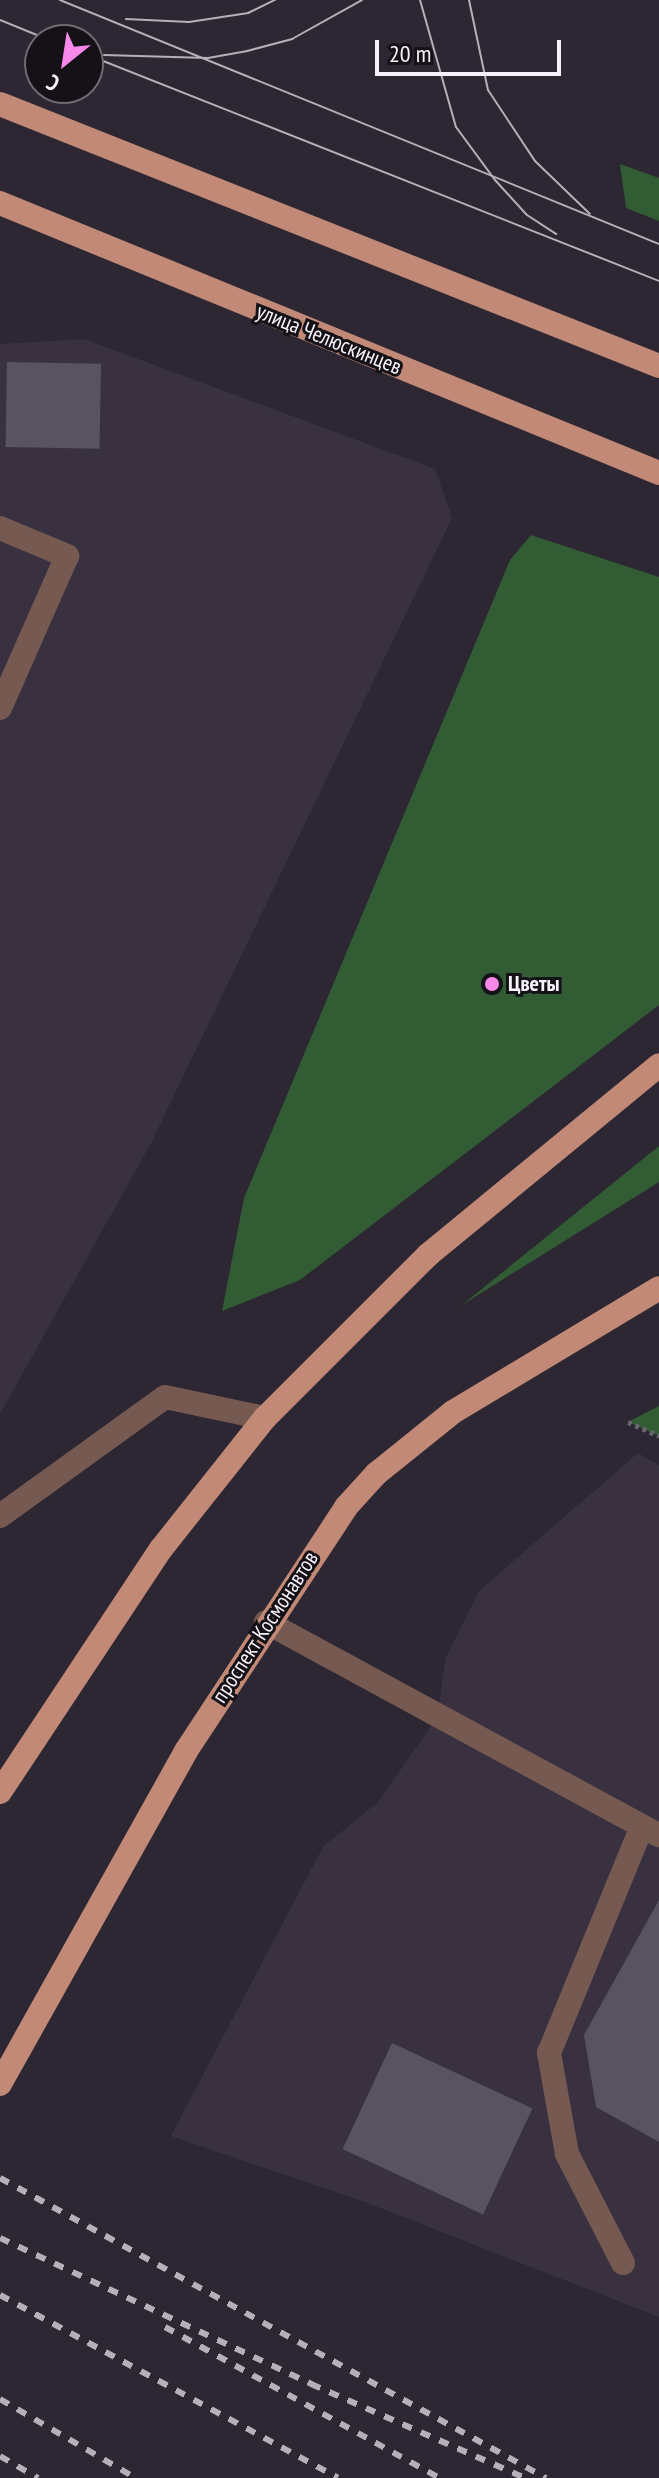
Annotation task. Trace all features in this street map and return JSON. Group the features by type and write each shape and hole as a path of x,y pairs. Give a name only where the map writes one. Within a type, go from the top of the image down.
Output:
{"main road":[{"path":"0,104 659,366"},
{"name":"улица Челюскинцев","path":"0,203 659,473"},
{"path":"0,1792 161,1549 265,1418 428,1255 659,1065"},
{"name":"проспект Космонавтов","path":"0,2084 186,1751 266,1622 337,1519 376,1474 453,1412 533,1360 659,1288"}],"lane":[{"path":"0,528 67,556 0,708"},
{"path":"0,1516 165,1397 265,1418"},
{"path":"266,1622 650,1830 549,2053 567,2154 623,2263"}],"path":[{"path":"628,1422 659,1436"}],"shaded area":[{"path":"84,339 435,469 452,518 151,1143 0,1414 0,344"},
{"path":"638,1453 659,1465 659,2317 365,2202 171,2136 323,1847 378,1802 437,1718 446,1657 479,1591"}],"green space":[{"path":"620,164 659,178 659,221 626,208"},
{"path":"531,535 659,577 659,1005 300,1280 222,1311 244,1198 510,560"},
{"path":"659,1146 659,1182 462,1305"},
{"path":"659,1406 659,1436 628,1422"}],"building":[{"path":"7,362 101,364 100,449 6,447"},
{"path":"659,1900 659,2142 596,2107 584,2035"},
{"path":"392,2043 532,2109 483,2215 343,2149"}],"tram line":[{"path":"60,0 659,244"},
{"path":"126,19 189,22 248,13 275,0"},
{"path":"104,55 208,58 247,51 292,39 362,0"},
{"path":"420,0 456,127 495,180 527,215 556,234"},
{"path":"469,0 488,90 535,161 590,214"},
{"path":"0,20 24,30"},
{"path":"104,61 659,281"}],"railway":[{"path":"0,2178 546,2478"},
{"path":"0,2238 311,2384 525,2478"},
{"path":"0,2295 338,2478"},
{"path":"165,2327 440,2478"},
{"path":"0,2399 136,2478"},
{"path":"0,2456 38,2478"}],"place":[{"name":"Цветы","path":"492,984"}]}
